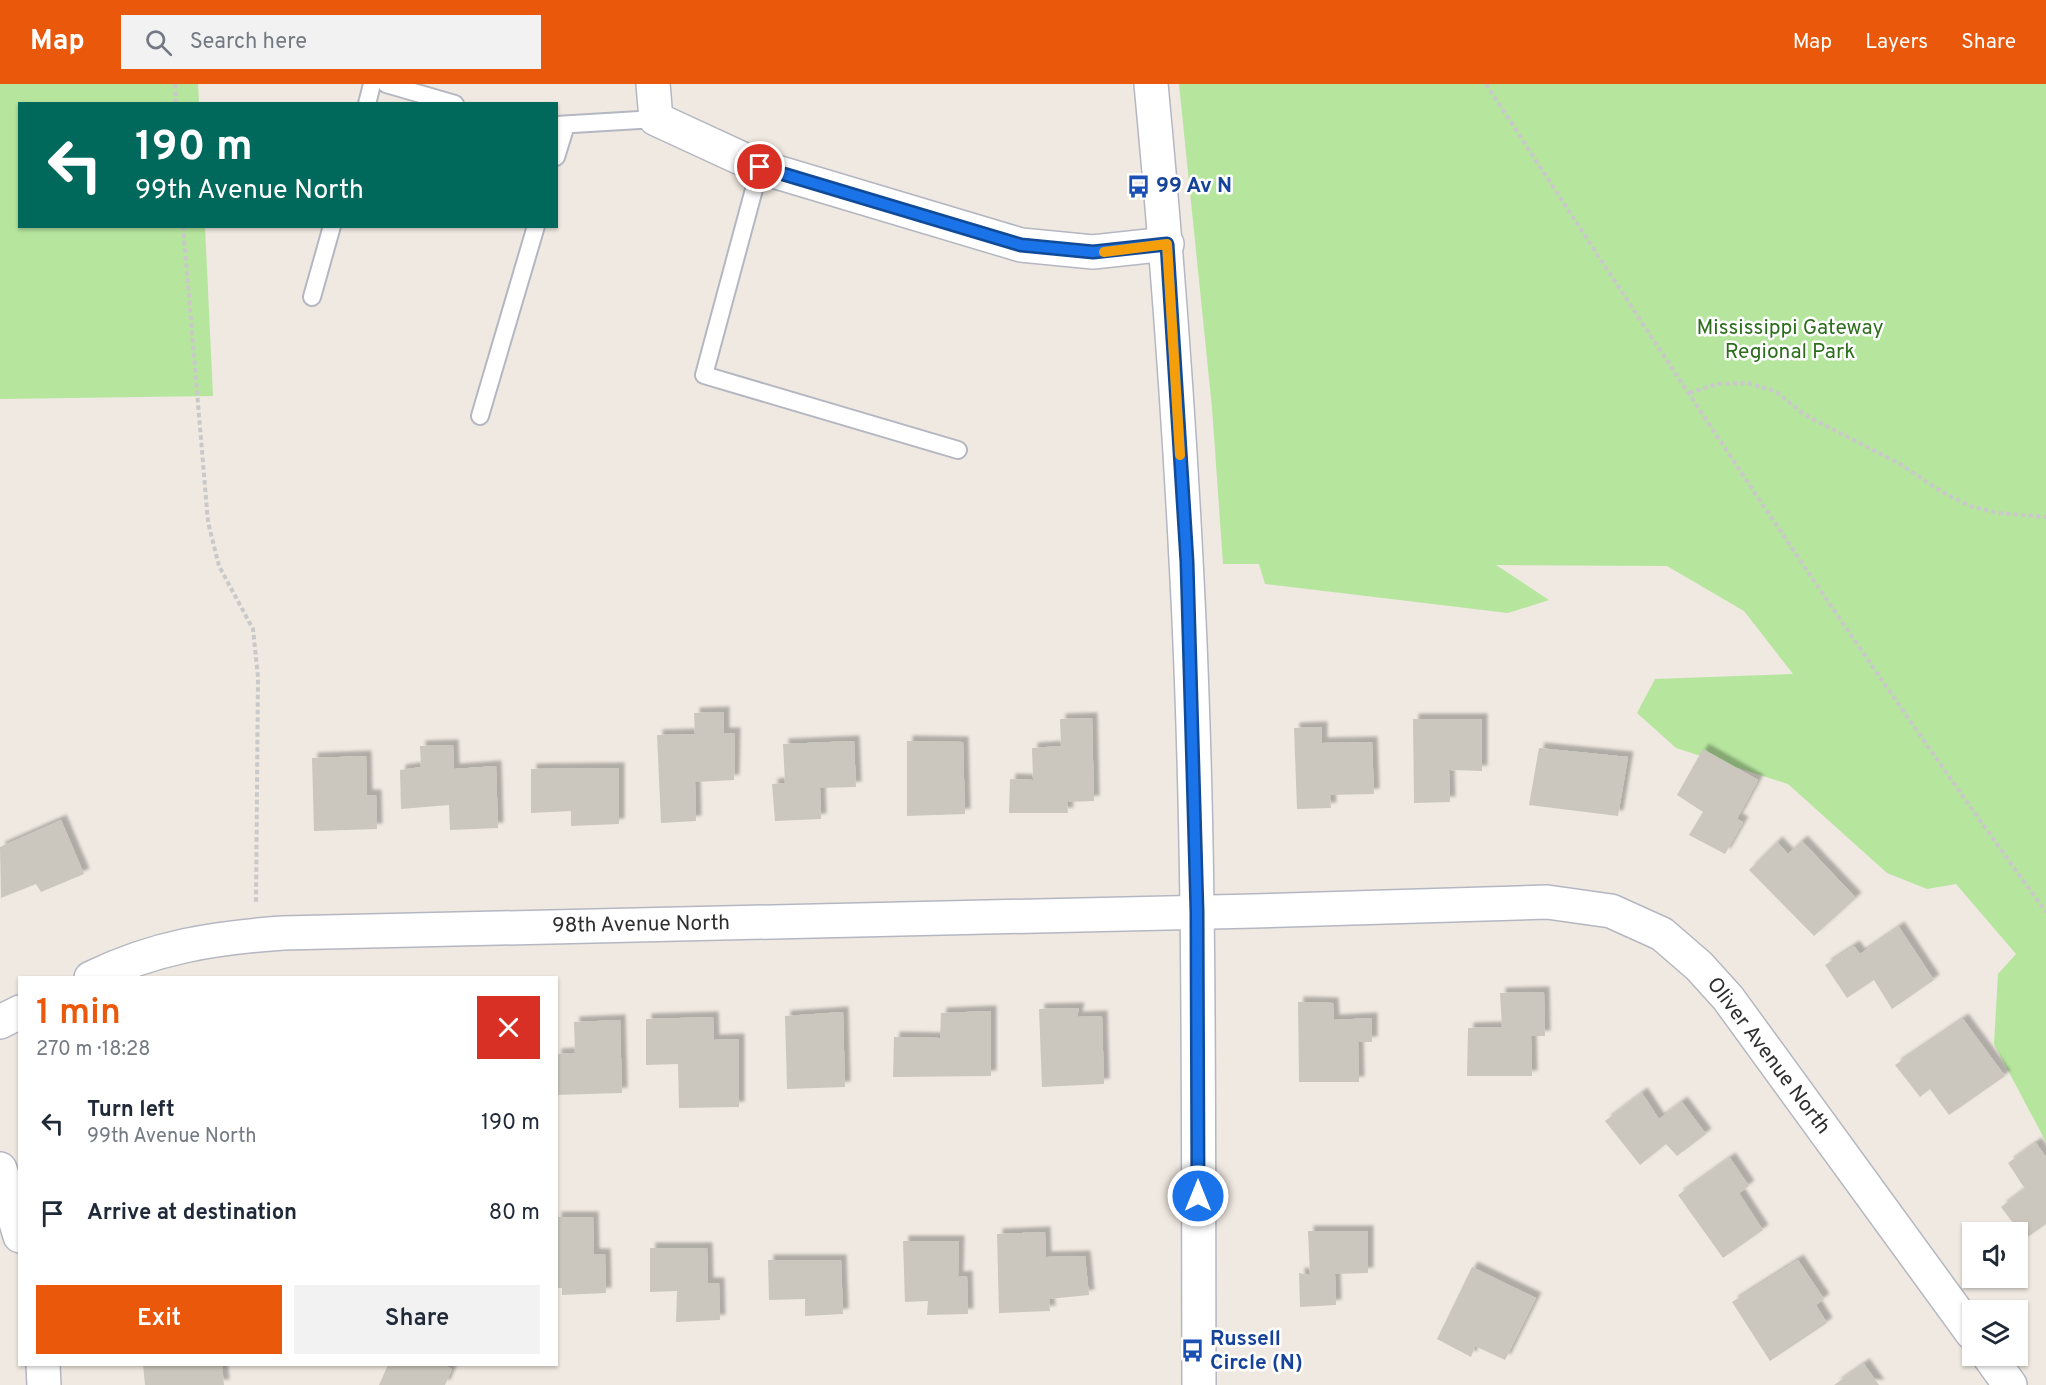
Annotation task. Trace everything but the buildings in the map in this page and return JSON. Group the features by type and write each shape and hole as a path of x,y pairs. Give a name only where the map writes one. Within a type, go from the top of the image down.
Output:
{"street":[{"path":"653,84 656,119 760,167 1021,245 1093,252 1167,244"},
{"path":"1151,84 1167,244 1187,562 1197,912 1199,1385"},
{"name":"Oliver Avenue North","path":"1197,912 1547,902 1611,911 1662,934 1699,966 1728,998 1962,1319"},
{"name":"98th Avenue North","path":"95,976 120,964 168,948 211,939 255,935 1197,912"},
{"path":"0,1022 18,1013"},
{"path":"0,1169 18,1229"},
{"path":"43,1366 44,1385"},
{"path":"1996,1366 2010,1385"}],"lane":[{"path":"368,102 372,84"},
{"path":"386,84 447,102"},
{"path":"558,145 561,125 656,119"},
{"path":"760,167 704,375 958,450"},
{"path":"312,297 331,228"},
{"path":"480,416 535,228"}],"path":[{"path":"175,84 176,102"},
{"path":"1486,84 1689,393 1904,712 2046,912"},
{"path":"183,228 208,522 219,566 253,629 258,677 255,935"},
{"path":"1689,393 1718,384 1747,383 1775,391 1805,415 1900,464 1942,492 1970,506 1998,513 2046,517"}],"green space":[{"path":"0,84 198,84 199,102 18,102 18,228 205,228 213,396 0,399"},
{"name":"Mississippi Gateway Regional Park","path":"1179,84 2046,84 2046,1142 1994,1044 1998,974 2016,954 1956,884 1927,889 1887,873 1788,784 1676,748 1637,713 1655,679 1793,674 1744,611 1667,566 1496,565 1549,600 1508,613 1265,584 1259,564 1223,564 1212,408"}],"slow traffic":[{"path":"1104,252 1167,244 1180,455"}],"place":[{"name":"99 Av N","path":"1138,186"},
{"name":"Russell Circle (N)","path":"1192,1351"}],"route":[{"path":"760,167 1021,245 1093,252 1125,251 1167,244 1187,562 1197,912 1198,1196"}]}
